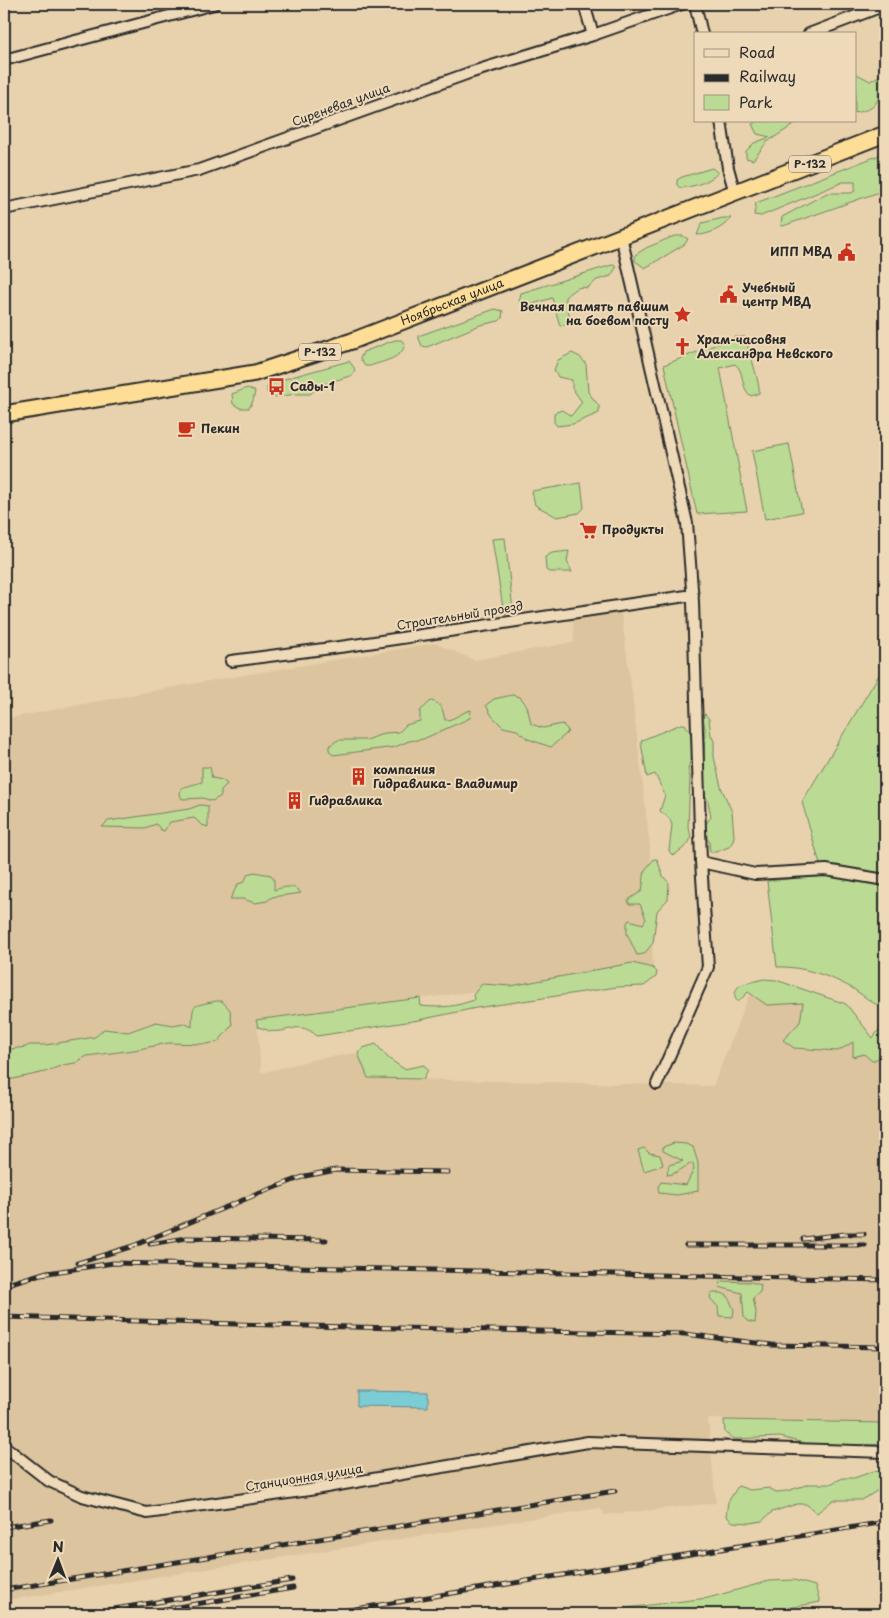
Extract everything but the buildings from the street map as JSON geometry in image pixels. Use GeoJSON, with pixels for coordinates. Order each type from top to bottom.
{"type":"FeatureCollection","features":[{"type":"Feature","properties":{"kind":"highway","name":"Ноябрьская улица"},"geometry":{"type":"LineString","coordinates":[[4,414],[255,373],[352,341],[621,236],[735,194],[885,134]]}},
{"type":"Feature","properties":{"kind":"street"},"geometry":{"type":"LineString","coordinates":[[4,60],[214,4]]}},
{"type":"Feature","properties":{"kind":"street"},"geometry":{"type":"LineString","coordinates":[[584,4],[593,35]]}},
{"type":"Feature","properties":{"kind":"street","name":"Сиреневая улица"},"geometry":{"type":"LineString","coordinates":[[4,209],[198,170],[469,73],[593,35],[682,4]]}},
{"type":"Feature","properties":{"kind":"street"},"geometry":{"type":"LineString","coordinates":[[695,4],[702,32]]}},
{"type":"Feature","properties":{"kind":"street"},"geometry":{"type":"LineString","coordinates":[[814,32],[885,5]]}},
{"type":"Feature","properties":{"kind":"street"},"geometry":{"type":"LineString","coordinates":[[721,122],[728,168],[735,194]]}},
{"type":"Feature","properties":{"kind":"street"},"geometry":{"type":"LineString","coordinates":[[621,236],[687,523],[693,594],[701,862],[708,967],[657,1084]]}},
{"type":"Feature","properties":{"kind":"street","name":"Строительный проезд"},"geometry":{"type":"LineString","coordinates":[[231,661],[347,646],[693,594]]}},
{"type":"Feature","properties":{"kind":"street"},"geometry":{"type":"LineString","coordinates":[[701,862],[755,874],[826,870],[885,880]]}},
{"type":"Feature","properties":{"kind":"street","name":"Станционная улица"},"geometry":{"type":"LineString","coordinates":[[4,1446],[58,1485],[82,1496],[148,1513],[309,1490],[588,1442],[885,1452]]}},
{"type":"Feature","properties":{"kind":"shaded area"},"geometry":{"type":"Polygon","coordinates":[[[621,612],[650,847],[653,968],[257,1020],[261,1073],[315,1059],[358,1053],[368,1078],[713,1086],[748,997],[776,980],[846,1004],[885,1054],[885,1423],[708,1419],[716,1503],[605,1515],[600,1508],[15,1599],[4,1599],[4,719],[179,686],[435,643],[474,660],[574,642],[573,617],[621,612]]]}},
{"type":"Feature","properties":{"kind":"green space"},"geometry":{"type":"Polygon","coordinates":[[[885,65],[885,93],[880,94],[874,106],[856,113],[856,74],[870,81],[879,76],[885,65]]]}},
{"type":"Feature","properties":{"kind":"green space"},"geometry":{"type":"Polygon","coordinates":[[[757,122],[798,122],[767,142],[753,160],[746,158],[746,151],[754,143],[770,137],[757,134],[752,124],[757,122]]]}},
{"type":"Feature","properties":{"kind":"green space"},"geometry":{"type":"Polygon","coordinates":[[[885,153],[885,190],[783,226],[781,225],[782,217],[827,193],[851,193],[855,191],[855,182],[843,182],[761,216],[754,215],[756,203],[885,153]]]}},
{"type":"Feature","properties":{"kind":"green space"},"geometry":{"type":"Polygon","coordinates":[[[712,168],[718,173],[705,181],[680,188],[677,185],[677,180],[682,177],[712,168]]]}},
{"type":"Feature","properties":{"kind":"green space"},"geometry":{"type":"Polygon","coordinates":[[[731,218],[716,230],[697,235],[702,223],[731,218]]]}},
{"type":"Feature","properties":{"kind":"green space"},"geometry":{"type":"Polygon","coordinates":[[[674,236],[683,236],[688,239],[685,244],[645,268],[635,261],[635,255],[674,236]]]}},
{"type":"Feature","properties":{"kind":"green space"},"geometry":{"type":"Polygon","coordinates":[[[612,265],[617,266],[611,276],[597,280],[587,288],[575,289],[565,297],[570,322],[565,325],[560,326],[552,298],[524,307],[519,302],[521,293],[612,265]]]}},
{"type":"Feature","properties":{"kind":"green space"},"geometry":{"type":"Polygon","coordinates":[[[495,309],[503,311],[502,318],[499,321],[480,325],[427,347],[422,346],[418,336],[495,309]]]}},
{"type":"Feature","properties":{"kind":"green space"},"geometry":{"type":"Polygon","coordinates":[[[735,337],[745,337],[759,389],[759,393],[751,396],[748,393],[740,371],[735,364],[720,368],[747,511],[697,514],[664,365],[735,337]]]}},
{"type":"Feature","properties":{"kind":"green space"},"geometry":{"type":"Polygon","coordinates":[[[395,340],[401,340],[405,343],[401,353],[392,359],[365,366],[360,359],[363,352],[395,340]]]}},
{"type":"Feature","properties":{"kind":"green space"},"geometry":{"type":"Polygon","coordinates":[[[572,353],[580,357],[586,364],[588,392],[599,406],[599,413],[573,424],[557,426],[554,422],[554,413],[562,410],[571,416],[582,402],[572,388],[572,380],[558,377],[554,370],[558,360],[572,353]]]}},
{"type":"Feature","properties":{"kind":"green space"},"geometry":{"type":"Polygon","coordinates":[[[349,361],[355,369],[353,375],[321,385],[310,394],[275,397],[267,392],[267,387],[270,383],[349,361]]]}},
{"type":"Feature","properties":{"kind":"green space"},"geometry":{"type":"Polygon","coordinates":[[[247,388],[255,391],[249,408],[240,408],[233,404],[232,394],[247,388]]]}},
{"type":"Feature","properties":{"kind":"green space"},"geometry":{"type":"Polygon","coordinates":[[[789,444],[802,512],[765,519],[752,451],[789,444]]]}},
{"type":"Feature","properties":{"kind":"green space"},"geometry":{"type":"Polygon","coordinates":[[[581,483],[584,508],[579,513],[557,517],[535,505],[532,491],[581,483]]]}},
{"type":"Feature","properties":{"kind":"green space"},"geometry":{"type":"Polygon","coordinates":[[[505,538],[513,611],[504,614],[492,539],[505,538]]]}},
{"type":"Feature","properties":{"kind":"green space"},"geometry":{"type":"Polygon","coordinates":[[[569,551],[567,561],[572,572],[549,572],[546,570],[545,557],[552,553],[569,551]]]}},
{"type":"Feature","properties":{"kind":"green space"},"geometry":{"type":"Polygon","coordinates":[[[885,665],[885,874],[820,864],[802,802],[885,665]]]}},
{"type":"Feature","properties":{"kind":"green space"},"geometry":{"type":"Polygon","coordinates":[[[512,695],[520,697],[527,706],[531,724],[543,728],[562,724],[568,730],[567,733],[551,747],[528,739],[517,730],[503,727],[492,716],[486,705],[494,699],[512,695]]]}},
{"type":"Feature","properties":{"kind":"green space"},"geometry":{"type":"Polygon","coordinates":[[[431,701],[440,705],[445,720],[471,710],[470,718],[423,739],[409,741],[395,747],[333,755],[329,750],[329,746],[338,740],[367,740],[385,733],[399,732],[406,725],[420,721],[420,711],[431,701]]]}},
{"type":"Feature","properties":{"kind":"green space"},"geometry":{"type":"Polygon","coordinates":[[[705,714],[709,719],[711,735],[714,741],[714,757],[721,787],[732,812],[734,836],[729,847],[716,852],[710,852],[709,841],[704,835],[705,825],[711,817],[708,801],[703,790],[705,729],[703,716],[705,714]]]}},
{"type":"Feature","properties":{"kind":"green space"},"geometry":{"type":"Polygon","coordinates":[[[685,724],[692,736],[694,749],[688,769],[690,777],[688,827],[691,837],[688,844],[673,856],[669,851],[672,825],[670,819],[660,811],[665,795],[655,774],[647,777],[641,743],[642,740],[685,724]]]}},
{"type":"Feature","properties":{"kind":"green space"},"geometry":{"type":"Polygon","coordinates":[[[202,767],[210,767],[212,778],[222,780],[227,784],[221,790],[221,796],[212,801],[203,798],[182,799],[180,794],[181,788],[202,782],[202,767]]]}},
{"type":"Feature","properties":{"kind":"green space"},"geometry":{"type":"Polygon","coordinates":[[[200,805],[208,806],[208,827],[202,825],[194,818],[170,822],[164,831],[156,824],[145,828],[102,827],[108,821],[189,809],[200,805]]]}},
{"type":"Feature","properties":{"kind":"green space"},"geometry":{"type":"Polygon","coordinates":[[[654,859],[657,859],[663,876],[669,883],[668,899],[657,911],[653,943],[644,954],[637,955],[627,934],[627,923],[629,920],[643,924],[646,919],[640,904],[629,904],[628,900],[642,891],[645,870],[654,859]]]}},
{"type":"Feature","properties":{"kind":"green space"},"geometry":{"type":"Polygon","coordinates":[[[254,872],[271,875],[274,879],[274,890],[292,887],[301,893],[272,897],[267,901],[255,903],[243,899],[230,899],[238,884],[244,882],[248,874],[254,872]]]}},
{"type":"Feature","properties":{"kind":"green space"},"geometry":{"type":"Polygon","coordinates":[[[831,875],[885,883],[885,1008],[872,1002],[852,988],[825,976],[796,968],[777,967],[767,881],[831,875]]]}},
{"type":"Feature","properties":{"kind":"green space"},"geometry":{"type":"Polygon","coordinates":[[[632,963],[653,968],[657,972],[656,977],[644,986],[617,987],[476,1008],[419,1020],[317,1036],[304,1028],[270,1031],[258,1027],[256,1020],[420,998],[421,1006],[454,1006],[474,1000],[473,995],[482,984],[511,986],[632,963]]]}},
{"type":"Feature","properties":{"kind":"green space"},"geometry":{"type":"Polygon","coordinates":[[[764,979],[776,980],[846,1004],[873,1038],[885,1026],[885,1055],[872,1061],[864,1054],[853,1057],[853,1042],[838,1051],[794,1048],[783,1040],[800,1022],[803,1003],[767,1005],[748,992],[738,1002],[735,998],[736,991],[740,985],[764,979]]]}},
{"type":"Feature","properties":{"kind":"green space"},"geometry":{"type":"Polygon","coordinates":[[[222,1001],[230,1010],[232,1025],[218,1042],[206,1044],[168,1043],[134,1050],[87,1056],[75,1063],[4,1081],[4,1050],[95,1037],[104,1029],[128,1032],[156,1022],[173,1025],[184,1023],[192,1027],[193,1009],[198,1005],[222,1001]]]}},
{"type":"Feature","properties":{"kind":"green space"},"geometry":{"type":"Polygon","coordinates":[[[376,1044],[388,1058],[404,1069],[424,1065],[428,1070],[424,1079],[368,1078],[358,1053],[363,1048],[376,1044]]]}},
{"type":"Feature","properties":{"kind":"green space"},"geometry":{"type":"Polygon","coordinates":[[[674,1143],[693,1147],[698,1163],[698,1191],[677,1195],[659,1193],[658,1187],[661,1182],[686,1185],[694,1169],[693,1163],[667,1175],[669,1165],[683,1161],[663,1151],[663,1147],[674,1143]]]}},
{"type":"Feature","properties":{"kind":"green space"},"geometry":{"type":"Polygon","coordinates":[[[644,1148],[649,1153],[660,1155],[663,1165],[644,1171],[638,1150],[644,1148]]]}},
{"type":"Feature","properties":{"kind":"green space"},"geometry":{"type":"Polygon","coordinates":[[[721,1281],[751,1282],[761,1285],[760,1292],[753,1298],[756,1312],[755,1323],[747,1321],[744,1317],[742,1293],[719,1287],[721,1281]]]}},
{"type":"Feature","properties":{"kind":"green space"},"geometry":{"type":"Polygon","coordinates":[[[711,1293],[722,1293],[728,1296],[734,1310],[733,1317],[719,1316],[718,1307],[710,1298],[711,1293]]]}},
{"type":"Feature","properties":{"kind":"green space"},"geometry":{"type":"Polygon","coordinates":[[[724,1420],[885,1423],[885,1445],[808,1444],[780,1437],[735,1439],[725,1433],[724,1420]]]}},
{"type":"Feature","properties":{"kind":"green space"},"geometry":{"type":"Polygon","coordinates":[[[874,1471],[885,1473],[885,1486],[862,1500],[833,1500],[817,1513],[806,1504],[797,1504],[772,1512],[762,1521],[750,1523],[733,1522],[726,1516],[728,1502],[738,1486],[750,1490],[769,1488],[776,1492],[787,1491],[809,1484],[830,1484],[843,1478],[854,1478],[874,1471]]]}},
{"type":"Feature","properties":{"kind":"green space"},"geometry":{"type":"Polygon","coordinates":[[[794,1580],[815,1586],[820,1602],[755,1614],[577,1614],[708,1598],[769,1581],[794,1580]]]}},
{"type":"Feature","properties":{"kind":"water"},"geometry":{"type":"Polygon","coordinates":[[[357,1391],[428,1392],[428,1407],[357,1406],[357,1391]]]}},
{"type":"Feature","properties":{"kind":"railway"},"geometry":{"type":"LineString","coordinates":[[78,1263],[133,1246],[305,1176],[336,1170],[448,1172]]}},
{"type":"Feature","properties":{"kind":"railway"},"geometry":{"type":"LineString","coordinates":[[803,1239],[845,1234],[864,1234]]}},
{"type":"Feature","properties":{"kind":"railway"},"geometry":{"type":"LineString","coordinates":[[150,1244],[186,1238],[326,1240]]}},
{"type":"Feature","properties":{"kind":"railway"},"geometry":{"type":"LineString","coordinates":[[686,1245],[865,1245]]}},
{"type":"Feature","properties":{"kind":"railway"},"geometry":{"type":"LineString","coordinates":[[41,1274],[113,1263],[885,1280]]}},
{"type":"Feature","properties":{"kind":"railway"},"geometry":{"type":"LineString","coordinates":[[4,1285],[47,1272]]}},
{"type":"Feature","properties":{"kind":"railway"},"geometry":{"type":"LineString","coordinates":[[4,1317],[685,1334],[772,1345],[885,1347]]}},
{"type":"Feature","properties":{"kind":"railway"},"geometry":{"type":"LineString","coordinates":[[4,1590],[615,1491]]}},
{"type":"Feature","properties":{"kind":"railway"},"geometry":{"type":"LineString","coordinates":[[4,1527],[51,1520]]}},
{"type":"Feature","properties":{"kind":"railway"},"geometry":{"type":"LineString","coordinates":[[325,1614],[885,1522]]}},
{"type":"Feature","properties":{"kind":"railway"},"geometry":{"type":"LineString","coordinates":[[84,1614],[292,1580]]}},
{"type":"Feature","properties":{"kind":"railway"},"geometry":{"type":"LineString","coordinates":[[135,1614],[293,1588]]}},
{"type":"Feature","properties":{"kind":"place","name":"ИПП МВД"},"geometry":{"type":"Point","coordinates":[846,252]}},
{"type":"Feature","properties":{"kind":"place","name":"Учебный центр МВД"},"geometry":{"type":"Point","coordinates":[728,295]}},
{"type":"Feature","properties":{"kind":"place","name":"Вечная память павшим на боевом посту"},"geometry":{"type":"Point","coordinates":[683,314]}},
{"type":"Feature","properties":{"kind":"place","name":"Храм-часовня Александра Невского"},"geometry":{"type":"Point","coordinates":[683,347]}},
{"type":"Feature","properties":{"kind":"place","name":"Сады-1"},"geometry":{"type":"Point","coordinates":[276,387]}},
{"type":"Feature","properties":{"kind":"place","name":"Пекин"},"geometry":{"type":"Point","coordinates":[187,429]}},
{"type":"Feature","properties":{"kind":"place","name":"Продукты"},"geometry":{"type":"Point","coordinates":[588,530]}},
{"type":"Feature","properties":{"kind":"place","name":"компания Гидравлика- Владимир"},"geometry":{"type":"Point","coordinates":[359,777]}},
{"type":"Feature","properties":{"kind":"place","name":"Гидравлика"},"geometry":{"type":"Point","coordinates":[295,801]}}]}
